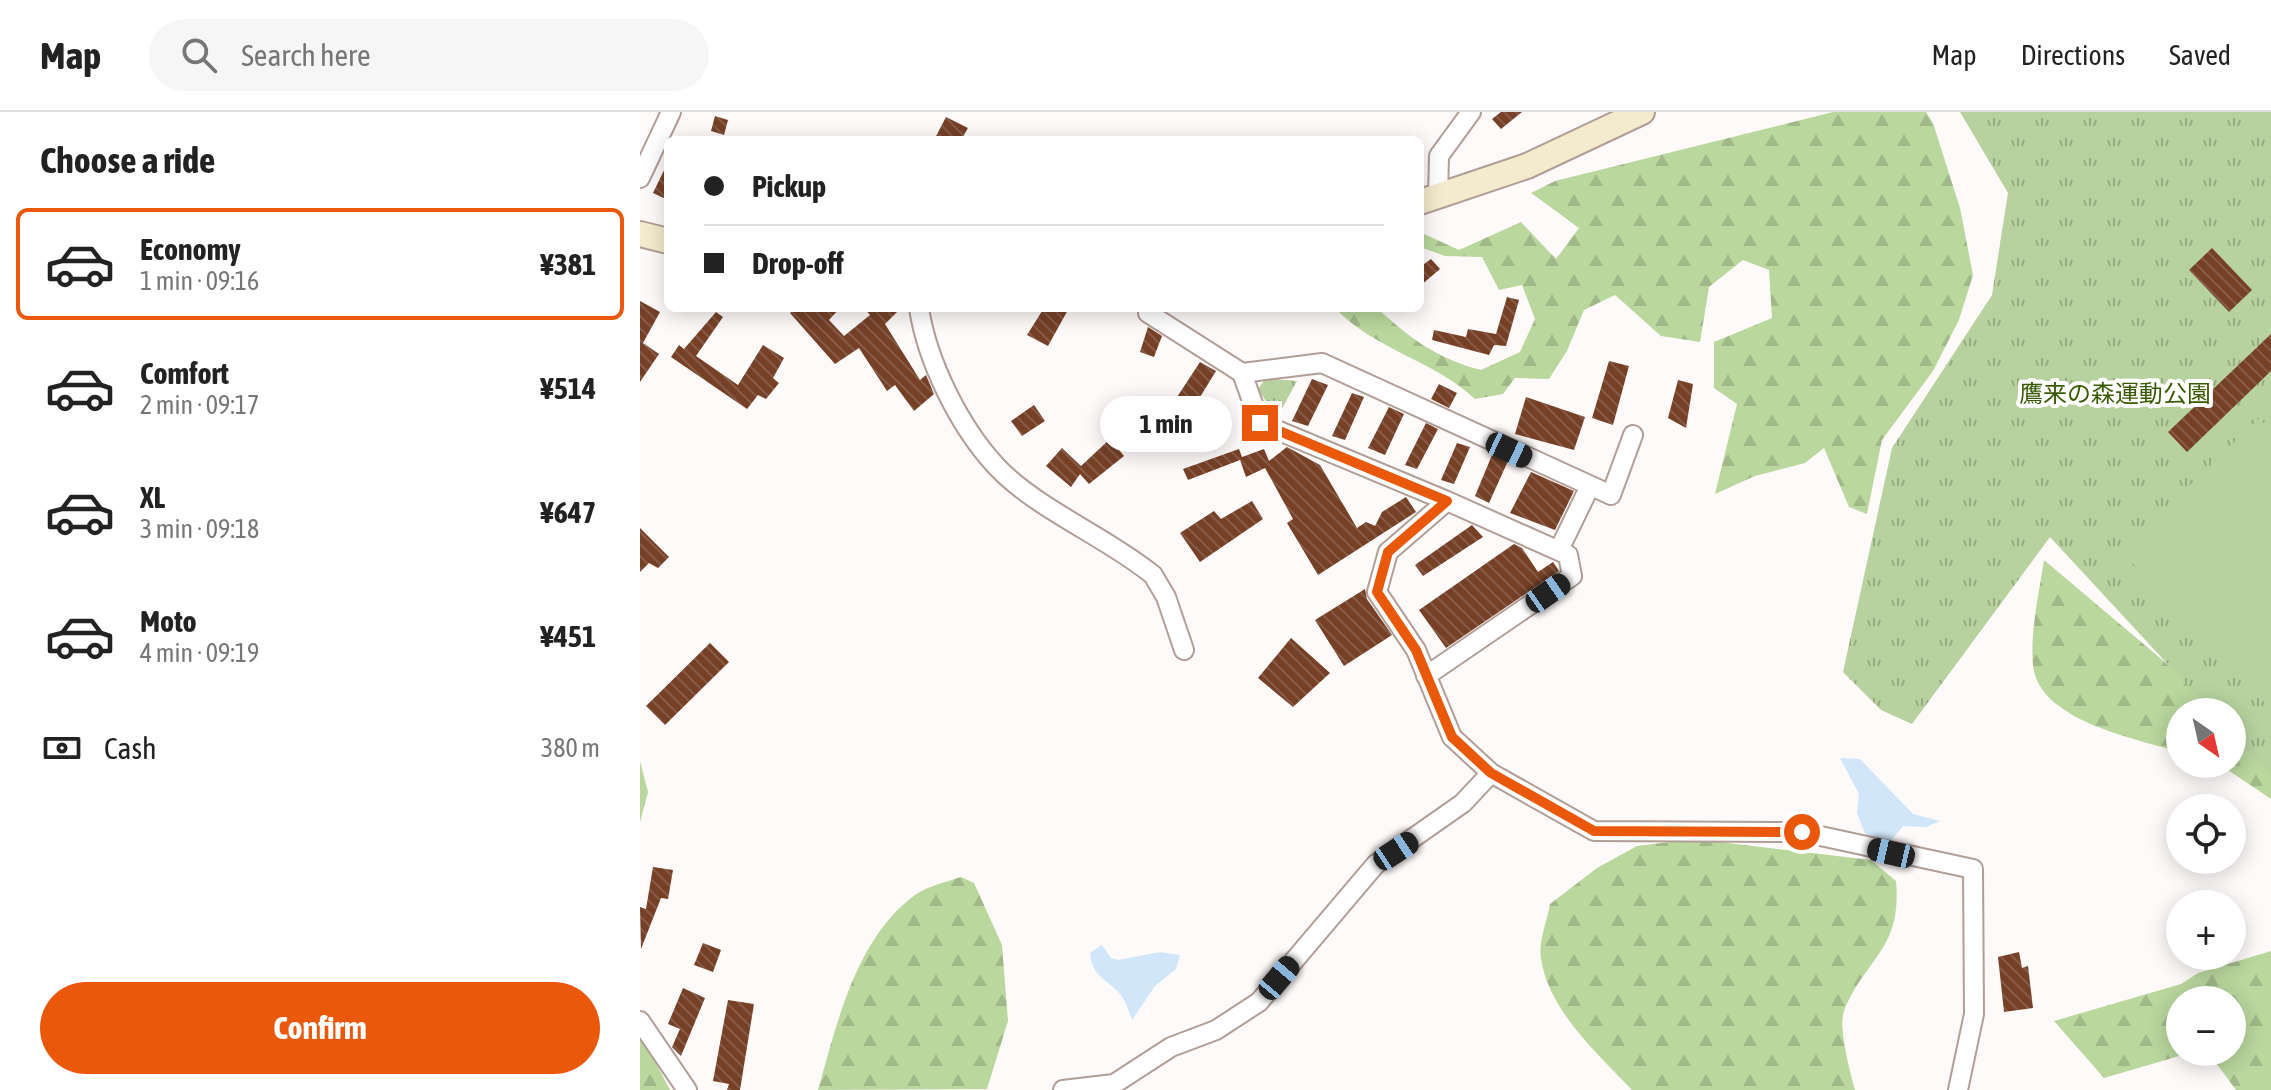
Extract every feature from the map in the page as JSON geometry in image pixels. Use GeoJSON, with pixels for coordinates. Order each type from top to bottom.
{"type":"FeatureCollection","features":[{"type":"Feature","properties":{"kind":"main road"},"geometry":{"type":"LineString","coordinates":[[1429,199],[1527,166],[1642,112]]}},
{"type":"Feature","properties":{"kind":"main road"},"geometry":{"type":"LineString","coordinates":[[640,234],[664,240]]}},
{"type":"Feature","properties":{"kind":"street"},"geometry":{"type":"LineString","coordinates":[[640,178],[671,112]]}},
{"type":"Feature","properties":{"kind":"street"},"geometry":{"type":"LineString","coordinates":[[1429,199],[1439,156],[1471,112]]}},
{"type":"Feature","properties":{"kind":"street"},"geometry":{"type":"LineString","coordinates":[[920,312],[924,341],[954,405],[997,466],[1153,575],[1166,597],[1184,650]]}},
{"type":"Feature","properties":{"kind":"street"},"geometry":{"type":"LineString","coordinates":[[1148,312],[1242,373],[1260,423],[1568,555],[1572,576],[1426,676]]}},
{"type":"Feature","properties":{"kind":"street"},"geometry":{"type":"LineString","coordinates":[[1242,373],[1322,363],[1589,488],[1611,495],[1633,435]]}},
{"type":"Feature","properties":{"kind":"street"},"geometry":{"type":"LineString","coordinates":[[1559,550],[1589,488]]}},
{"type":"Feature","properties":{"kind":"street"},"geometry":{"type":"LineString","coordinates":[[1447,501],[1388,552],[1377,592],[1416,650],[1452,737],[1491,773],[1594,831],[1802,832],[1973,869],[1974,1014],[1958,1090]]}},
{"type":"Feature","properties":{"kind":"street"},"geometry":{"type":"LineString","coordinates":[[1063,1090],[1114,1084],[1171,1047],[1216,1030],[1259,1002],[1376,864],[1454,811],[1491,773]]}},
{"type":"Feature","properties":{"kind":"street"},"geometry":{"type":"LineString","coordinates":[[640,1021],[687,1090]]}},
{"type":"Feature","properties":{"kind":"green space"},"geometry":{"type":"Polygon","coordinates":[[[1833,112],[1926,112],[1933,123],[1960,208],[1973,275],[1959,320],[1933,371],[1882,440],[1867,514],[1849,507],[1824,448],[1805,463],[1755,476],[1715,494],[1737,404],[1714,388],[1714,342],[1772,318],[1769,270],[1743,260],[1709,287],[1700,342],[1661,336],[1615,295],[1584,310],[1567,351],[1549,379],[1515,378],[1503,394],[1475,399],[1442,375],[1367,334],[1339,312],[1382,312],[1425,346],[1451,360],[1481,370],[1520,352],[1535,319],[1522,285],[1499,290],[1482,257],[1445,256],[1424,248],[1424,234],[1459,250],[1521,222],[1556,259],[1579,228],[1531,193],[1555,181],[1833,112]]]}},
{"type":"Feature","properties":{"kind":"green space","name":"鷹来の森運動公園"},"geometry":{"type":"Polygon","coordinates":[[[1960,112],[2271,112],[2271,776],[2246,749],[2246,698],[2199,698],[2050,537],[1912,724],[1881,710],[1843,672],[1892,448],[1992,295],[2008,193],[1960,112]]]}},
{"type":"Feature","properties":{"kind":"green space"},"geometry":{"type":"Polygon","coordinates":[[[1266,378],[1297,381],[1277,418],[1258,389],[1266,378]]]}},
{"type":"Feature","properties":{"kind":"green space"},"geometry":{"type":"Polygon","coordinates":[[[2259,418],[2271,431],[2271,709],[2131,562],[2129,544],[2259,418]]]}},
{"type":"Feature","properties":{"kind":"green space"},"geometry":{"type":"Polygon","coordinates":[[[2044,560],[2207,698],[2166,698],[2166,748],[2092,725],[2070,714],[2052,700],[2039,684],[2033,665],[2034,626],[2044,560]]]}},
{"type":"Feature","properties":{"kind":"green space"},"geometry":{"type":"Polygon","coordinates":[[[2246,731],[2271,752],[2271,799],[2240,778],[2246,778],[2246,731]]]}},
{"type":"Feature","properties":{"kind":"green space"},"geometry":{"type":"Polygon","coordinates":[[[640,761],[648,792],[640,822],[640,761]]]}},
{"type":"Feature","properties":{"kind":"green space"},"geometry":{"type":"Polygon","coordinates":[[[1694,839],[1871,860],[1896,881],[1894,923],[1888,938],[1844,1011],[1842,1028],[1845,1050],[1855,1090],[1632,1090],[1564,1014],[1546,978],[1540,953],[1550,904],[1597,868],[1637,846],[1694,839]]]}},
{"type":"Feature","properties":{"kind":"green space"},"geometry":{"type":"Polygon","coordinates":[[[961,877],[974,883],[1002,945],[1008,1021],[987,1089],[818,1090],[841,1010],[863,958],[878,934],[915,895],[961,877]]]}},
{"type":"Feature","properties":{"kind":"green space"},"geometry":{"type":"Polygon","coordinates":[[[2271,951],[2271,1090],[2236,1090],[2218,1066],[2246,1066],[2246,986],[2174,986],[2208,970],[2246,970],[2246,959],[2271,951]]]}},
{"type":"Feature","properties":{"kind":"green space"},"geometry":{"type":"Polygon","coordinates":[[[2166,988],[2166,1060],[2104,1078],[2054,1021],[2166,988]]]}},
{"type":"Feature","properties":{"kind":"green space"},"geometry":{"type":"Polygon","coordinates":[[[640,1032],[670,1090],[640,1090],[640,1032]]]}},
{"type":"Feature","properties":{"kind":"water"},"geometry":{"type":"Polygon","coordinates":[[[1840,758],[1860,759],[1913,814],[1940,821],[1926,827],[1903,826],[1889,843],[1868,841],[1857,813],[1859,794],[1840,758]]]}},
{"type":"Feature","properties":{"kind":"water"},"geometry":{"type":"Polygon","coordinates":[[[1102,945],[1111,958],[1118,960],[1160,952],[1180,955],[1176,969],[1155,986],[1132,1020],[1121,995],[1101,977],[1091,961],[1090,953],[1102,945]]]}},
{"type":"Feature","properties":{"kind":"building"},"geometry":{"type":"Polygon","coordinates":[[[1501,112],[1522,112],[1501,129],[1492,119],[1501,112]]]}},
{"type":"Feature","properties":{"kind":"building"},"geometry":{"type":"Polygon","coordinates":[[[715,116],[728,120],[724,135],[711,131],[715,116]]]}},
{"type":"Feature","properties":{"kind":"building"},"geometry":{"type":"Polygon","coordinates":[[[946,117],[968,128],[963,136],[936,136],[946,117]]]}},
{"type":"Feature","properties":{"kind":"building"},"geometry":{"type":"Polygon","coordinates":[[[664,170],[664,198],[653,193],[664,170]]]}},
{"type":"Feature","properties":{"kind":"building"},"geometry":{"type":"Polygon","coordinates":[[[2212,248],[2252,290],[2229,312],[2189,270],[2212,248]]]}},
{"type":"Feature","properties":{"kind":"building"},"geometry":{"type":"Polygon","coordinates":[[[1431,259],[1440,269],[1424,283],[1424,264],[1431,259]]]}},
{"type":"Feature","properties":{"kind":"building"},"geometry":{"type":"Polygon","coordinates":[[[1507,297],[1519,300],[1506,346],[1494,345],[1489,355],[1432,340],[1434,330],[1466,337],[1468,329],[1496,334],[1507,297]]]}},
{"type":"Feature","properties":{"kind":"building"},"geometry":{"type":"Polygon","coordinates":[[[640,301],[660,312],[643,343],[659,354],[640,382],[640,301]]]}},
{"type":"Feature","properties":{"kind":"building"},"geometry":{"type":"Polygon","coordinates":[[[716,312],[723,317],[696,356],[738,385],[763,345],[784,358],[773,378],[779,383],[766,399],[758,395],[747,409],[671,357],[679,345],[684,349],[716,312]]]}},
{"type":"Feature","properties":{"kind":"building"},"geometry":{"type":"Polygon","coordinates":[[[836,312],[829,320],[844,336],[870,315],[867,312],[897,312],[885,324],[920,380],[926,375],[934,394],[914,411],[895,385],[887,391],[859,348],[835,364],[790,313],[836,312]]]}},
{"type":"Feature","properties":{"kind":"building"},"geometry":{"type":"Polygon","coordinates":[[[1041,312],[1067,312],[1048,346],[1027,335],[1041,312]]]}},
{"type":"Feature","properties":{"kind":"building"},"geometry":{"type":"Polygon","coordinates":[[[1148,327],[1162,336],[1154,357],[1140,352],[1148,327]]]}},
{"type":"Feature","properties":{"kind":"building"},"geometry":{"type":"Polygon","coordinates":[[[2271,334],[2271,371],[2187,452],[2168,432],[2271,334]]]}},
{"type":"Feature","properties":{"kind":"building"},"geometry":{"type":"Polygon","coordinates":[[[1609,361],[1629,366],[1613,425],[1592,418],[1609,361]]]}},
{"type":"Feature","properties":{"kind":"building"},"geometry":{"type":"Polygon","coordinates":[[[1200,362],[1216,371],[1178,433],[1160,423],[1200,362]]]}},
{"type":"Feature","properties":{"kind":"building"},"geometry":{"type":"Polygon","coordinates":[[[1312,379],[1328,385],[1308,426],[1292,421],[1312,379]]]}},
{"type":"Feature","properties":{"kind":"building"},"geometry":{"type":"Polygon","coordinates":[[[1678,380],[1693,384],[1686,428],[1668,418],[1678,380]]]}},
{"type":"Feature","properties":{"kind":"building"},"geometry":{"type":"Polygon","coordinates":[[[2046,383],[2052,392],[2049,403],[2035,406],[2028,398],[2032,385],[2046,383]]]}},
{"type":"Feature","properties":{"kind":"building"},"geometry":{"type":"Polygon","coordinates":[[[1439,384],[1457,393],[1449,408],[1431,399],[1439,384]]]}},
{"type":"Feature","properties":{"kind":"building"},"geometry":{"type":"Polygon","coordinates":[[[1352,393],[1364,397],[1345,440],[1332,436],[1352,393]]]}},
{"type":"Feature","properties":{"kind":"building"},"geometry":{"type":"Polygon","coordinates":[[[1526,397],[1585,417],[1574,450],[1515,434],[1526,397]]]}},
{"type":"Feature","properties":{"kind":"building"},"geometry":{"type":"Polygon","coordinates":[[[1034,405],[1045,421],[1022,436],[1011,421],[1034,405]]]}},
{"type":"Feature","properties":{"kind":"building"},"geometry":{"type":"Polygon","coordinates":[[[1389,407],[1404,414],[1385,455],[1368,448],[1389,407]]]}},
{"type":"Feature","properties":{"kind":"building"},"geometry":{"type":"Polygon","coordinates":[[[1426,423],[1438,429],[1417,469],[1405,465],[1426,423]]]}},
{"type":"Feature","properties":{"kind":"building"},"geometry":{"type":"Polygon","coordinates":[[[1110,439],[1124,456],[1089,484],[1080,474],[1071,487],[1046,466],[1062,448],[1081,466],[1110,439]]]}},
{"type":"Feature","properties":{"kind":"building"},"geometry":{"type":"Polygon","coordinates":[[[1457,443],[1470,447],[1454,484],[1441,480],[1457,443]]]}},
{"type":"Feature","properties":{"kind":"building"},"geometry":{"type":"Polygon","coordinates":[[[1287,447],[1320,465],[1357,528],[1366,522],[1375,526],[1382,512],[1406,497],[1416,512],[1318,575],[1287,523],[1293,519],[1265,468],[1246,477],[1240,460],[1188,480],[1183,469],[1239,449],[1242,457],[1264,449],[1269,461],[1287,447]]]}},
{"type":"Feature","properties":{"kind":"building"},"geometry":{"type":"Polygon","coordinates":[[[1492,455],[1508,461],[1489,503],[1475,496],[1492,455]]]}},
{"type":"Feature","properties":{"kind":"building"},"geometry":{"type":"Polygon","coordinates":[[[1531,472],[1574,491],[1555,530],[1510,513],[1531,472]]]}},
{"type":"Feature","properties":{"kind":"building"},"geometry":{"type":"Polygon","coordinates":[[[1252,501],[1263,519],[1200,562],[1180,533],[1214,511],[1221,519],[1252,501]]]}},
{"type":"Feature","properties":{"kind":"building"},"geometry":{"type":"Polygon","coordinates":[[[1472,525],[1483,537],[1423,576],[1415,565],[1472,525]]]}},
{"type":"Feature","properties":{"kind":"building"},"geometry":{"type":"Polygon","coordinates":[[[640,528],[669,557],[658,568],[649,563],[640,572],[640,528]]]}},
{"type":"Feature","properties":{"kind":"building"},"geometry":{"type":"Polygon","coordinates":[[[1514,544],[1522,548],[1538,572],[1553,562],[1559,571],[1446,648],[1419,610],[1514,544]]]}},
{"type":"Feature","properties":{"kind":"building"},"geometry":{"type":"Polygon","coordinates":[[[1365,589],[1367,599],[1392,635],[1344,666],[1315,620],[1365,589]]]}},
{"type":"Feature","properties":{"kind":"building"},"geometry":{"type":"Polygon","coordinates":[[[1291,638],[1330,673],[1293,707],[1258,678],[1291,638]]]}},
{"type":"Feature","properties":{"kind":"building"},"geometry":{"type":"Polygon","coordinates":[[[710,643],[729,662],[665,725],[646,706],[710,643]]]}},
{"type":"Feature","properties":{"kind":"building"},"geometry":{"type":"Polygon","coordinates":[[[653,867],[673,870],[668,899],[661,898],[641,949],[640,907],[646,909],[653,867]]]}},
{"type":"Feature","properties":{"kind":"building"},"geometry":{"type":"Polygon","coordinates":[[[703,943],[721,950],[713,972],[694,965],[703,943]]]}},
{"type":"Feature","properties":{"kind":"building"},"geometry":{"type":"Polygon","coordinates":[[[2019,952],[2022,968],[2028,966],[2033,1008],[2004,1012],[1998,957],[2019,952]]]}},
{"type":"Feature","properties":{"kind":"building"},"geometry":{"type":"Polygon","coordinates":[[[683,988],[705,998],[681,1056],[672,1047],[680,1029],[668,1024],[683,988]]]}},
{"type":"Feature","properties":{"kind":"building"},"geometry":{"type":"Polygon","coordinates":[[[728,1000],[754,1004],[740,1090],[727,1090],[729,1084],[713,1081],[728,1000]]]}},
{"type":"Feature","properties":{"kind":"route"},"geometry":{"type":"LineString","coordinates":[[1260,423],[1447,501],[1438,512],[1388,552],[1377,592],[1416,650],[1452,737],[1491,773],[1594,831],[1802,832]]}}]}
